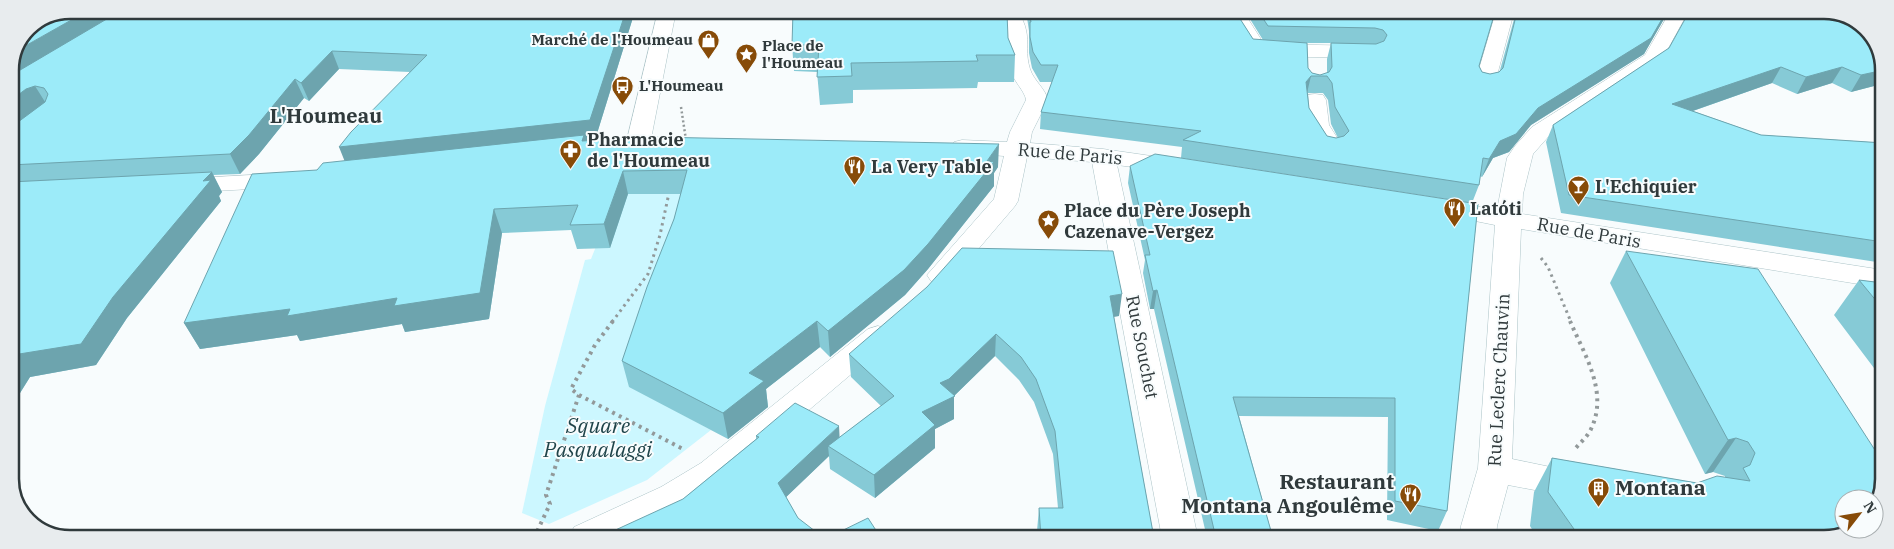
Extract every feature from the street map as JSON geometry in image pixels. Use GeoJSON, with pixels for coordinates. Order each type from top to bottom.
{"type":"FeatureCollection","features":[{"type":"Feature","properties":{"kind":"street"},"geometry":{"type":"LineString","coordinates":[[101,35],[127,19]]}},
{"type":"Feature","properties":{"kind":"street"},"geometry":{"type":"LineString","coordinates":[[665,19],[629,145],[685,143]]}},
{"type":"Feature","properties":{"kind":"street"},"geometry":{"type":"LineString","coordinates":[[922,295],[1006,201],[1021,132],[1037,100],[1036,95],[1024,81],[1020,70],[1016,55],[1017,31],[1013,19]]}},
{"type":"Feature","properties":{"kind":"street"},"geometry":{"type":"LineString","coordinates":[[1239,19],[1258,50],[1316,60],[1371,52]]}},
{"type":"Feature","properties":{"kind":"street"},"geometry":{"type":"LineString","coordinates":[[1485,83],[1503,19]]}},
{"type":"Feature","properties":{"kind":"street","name":"Rue Leclerc Chauvin"},"geometry":{"type":"LineString","coordinates":[[1479,530],[1510,472],[1508,227],[1510,202],[1519,158],[1522,151],[1547,127],[1652,59],[1675,19]]}},
{"type":"Feature","properties":{"kind":"street"},"geometry":{"type":"LineString","coordinates":[[1316,100],[1318,125],[1331,146]]}},
{"type":"Feature","properties":{"kind":"street","name":"Rue de Paris"},"geometry":{"type":"LineString","coordinates":[[936,147],[1103,156],[1204,170]]}},
{"type":"Feature","properties":{"kind":"street","name":"Rue Souchet"},"geometry":{"type":"LineString","coordinates":[[1103,156],[1178,530]]}},
{"type":"Feature","properties":{"kind":"street"},"geometry":{"type":"LineString","coordinates":[[153,187],[308,179]]}},
{"type":"Feature","properties":{"kind":"street","name":"Rue de Paris"},"geometry":{"type":"LineString","coordinates":[[1419,203],[1508,227],[1600,235],[1875,278]]}},
{"type":"Feature","properties":{"kind":"street"},"geometry":{"type":"LineString","coordinates":[[605,530],[673,497],[713,472],[896,320]]}},
{"type":"Feature","properties":{"kind":"street"},"geometry":{"type":"LineString","coordinates":[[1510,472],[1609,490]]}},
{"type":"Feature","properties":{"kind":"path"},"geometry":{"type":"LineString","coordinates":[[669,194],[660,235],[648,274],[595,345],[571,389],[579,395],[687,451],[713,472]]}},
{"type":"Feature","properties":{"kind":"path"},"geometry":{"type":"LineString","coordinates":[[1508,227],[1548,267],[1596,382],[1598,409],[1591,430],[1578,448],[1555,462],[1510,472]]}},
{"type":"Feature","properties":{"kind":"path"},"geometry":{"type":"LineString","coordinates":[[538,530],[550,504],[546,495],[579,395]]}},
{"type":"Feature","properties":{"kind":"green space","name":"Square Pasqualaggi"},"geometry":{"type":"Polygon","coordinates":[[[693,193],[629,386],[711,430],[647,480],[549,524],[522,513],[545,406],[585,260],[591,259],[617,194],[693,193]]]}},
{"type":"Feature","properties":{"kind":"building"},"geometry":{"type":"Polygon","coordinates":[[[73,19],[25,46],[27,41],[41,27],[60,20],[73,19]]]}},
{"type":"Feature","properties":{"kind":"building"},"geometry":{"type":"Polygon","coordinates":[[[107,19],[623,19],[590,120],[339,147],[351,132],[427,55],[332,51],[301,83],[295,79],[249,135],[230,154],[19,165],[19,121],[45,102],[48,94],[44,88],[35,86],[19,94],[19,71],[107,19]]]}},
{"type":"Feature","properties":{"kind":"building"},"geometry":{"type":"Polygon","coordinates":[[[793,19],[1007,19],[1008,38],[1015,55],[976,55],[978,61],[851,63],[852,76],[817,77],[819,45],[792,45],[793,19]]]}},
{"type":"Feature","properties":{"kind":"building"},"geometry":{"type":"Polygon","coordinates":[[[1030,19],[1240,19],[1253,39],[1307,43],[1308,68],[1312,73],[1320,75],[1329,72],[1332,67],[1331,43],[1376,44],[1384,41],[1387,35],[1383,30],[1375,28],[1268,26],[1263,19],[1493,19],[1479,66],[1482,72],[1490,74],[1499,72],[1503,68],[1515,19],[1662,19],[1651,38],[1538,108],[1516,134],[1500,141],[1489,159],[1483,158],[1479,185],[1183,140],[1201,131],[1041,112],[1058,65],[1041,65],[1033,52],[1030,19]],[[1311,76],[1306,82],[1309,108],[1327,136],[1336,138],[1344,136],[1349,131],[1335,107],[1332,83],[1327,76],[1311,76]]]}},
{"type":"Feature","properties":{"kind":"building"},"geometry":{"type":"Polygon","coordinates":[[[1685,19],[1831,19],[1853,27],[1858,31],[1865,39],[1874,57],[1875,72],[1861,75],[1842,67],[1806,77],[1781,67],[1672,104],[1761,135],[1875,142],[1875,241],[1569,195],[1553,125],[1669,48],[1685,19]]]}},
{"type":"Feature","properties":{"kind":"building"},"geometry":{"type":"Polygon","coordinates":[[[584,135],[582,141],[653,137],[999,144],[987,161],[994,162],[928,244],[904,270],[828,331],[817,321],[749,373],[764,381],[723,413],[622,361],[647,287],[674,219],[687,170],[623,171],[604,224],[570,225],[578,205],[494,209],[480,293],[394,306],[397,298],[287,316],[290,309],[184,323],[252,174],[317,170],[323,163],[584,135]]]}},
{"type":"Feature","properties":{"kind":"building"},"geometry":{"type":"Polygon","coordinates":[[[1155,154],[1478,204],[1447,511],[1395,501],[1395,398],[1233,397],[1271,530],[1214,530],[1157,290],[1153,291],[1145,255],[1150,255],[1130,166],[1155,154]]]}},
{"type":"Feature","properties":{"kind":"building"},"geometry":{"type":"Polygon","coordinates":[[[212,172],[203,181],[211,180],[113,297],[81,344],[19,354],[19,182],[212,172]]]}},
{"type":"Feature","properties":{"kind":"building"},"geometry":{"type":"Polygon","coordinates":[[[962,248],[1113,251],[1122,294],[1110,296],[1153,530],[1040,530],[1039,508],[1063,508],[1055,431],[1036,379],[1021,357],[996,334],[949,379],[940,383],[955,396],[922,412],[935,425],[874,475],[828,446],[894,396],[849,354],[927,287],[962,248]]]}},
{"type":"Feature","properties":{"kind":"building"},"geometry":{"type":"Polygon","coordinates":[[[1626,251],[1758,269],[1875,450],[1874,489],[1834,489],[1834,529],[1831,530],[1575,530],[1548,492],[1552,458],[1697,483],[1717,476],[1750,481],[1743,468],[1750,465],[1755,453],[1748,442],[1736,438],[1728,440],[1626,251]]]}},
{"type":"Feature","properties":{"kind":"building"},"geometry":{"type":"Polygon","coordinates":[[[1859,280],[1875,282],[1875,299],[1859,280]]]}},
{"type":"Feature","properties":{"kind":"building"},"geometry":{"type":"Polygon","coordinates":[[[795,403],[839,426],[778,483],[798,518],[814,530],[615,530],[683,499],[759,437],[756,436],[795,403]]]}},
{"type":"Feature","properties":{"kind":"building"},"geometry":{"type":"Polygon","coordinates":[[[868,518],[876,530],[843,530],[868,518]]]}},
{"type":"Feature","properties":{"kind":"place","name":"Marché de l'Houmeau"},"geometry":{"type":"Point","coordinates":[709,59]}},
{"type":"Feature","properties":{"kind":"place","name":"Place de l'Houmeau"},"geometry":{"type":"Point","coordinates":[746,74]}},
{"type":"Feature","properties":{"kind":"place","name":"L'Houmeau"},"geometry":{"type":"Point","coordinates":[623,105]}},
{"type":"Feature","properties":{"kind":"place","name":"Pharmacie de l'Houmeau"},"geometry":{"type":"Point","coordinates":[571,169]}},
{"type":"Feature","properties":{"kind":"place","name":"La Very Table"},"geometry":{"type":"Point","coordinates":[855,186]}},
{"type":"Feature","properties":{"kind":"place","name":"L'Echiquier"},"geometry":{"type":"Point","coordinates":[1579,206]}},
{"type":"Feature","properties":{"kind":"place","name":"Latóti"},"geometry":{"type":"Point","coordinates":[1454,228]}},
{"type":"Feature","properties":{"kind":"place","name":"Place du Père Joseph Cazenave-Vergez"},"geometry":{"type":"Point","coordinates":[1048,240]}},
{"type":"Feature","properties":{"kind":"place","name":"Montana"},"geometry":{"type":"Point","coordinates":[1599,507]}},
{"type":"Feature","properties":{"kind":"place","name":"Restaurant Montana Angoulême"},"geometry":{"type":"Point","coordinates":[1410,513]}},
{"type":"Feature","properties":{"kind":"district","name":"L'Houmeau"},"geometry":{"type":"Point","coordinates":[326,116]}}]}
